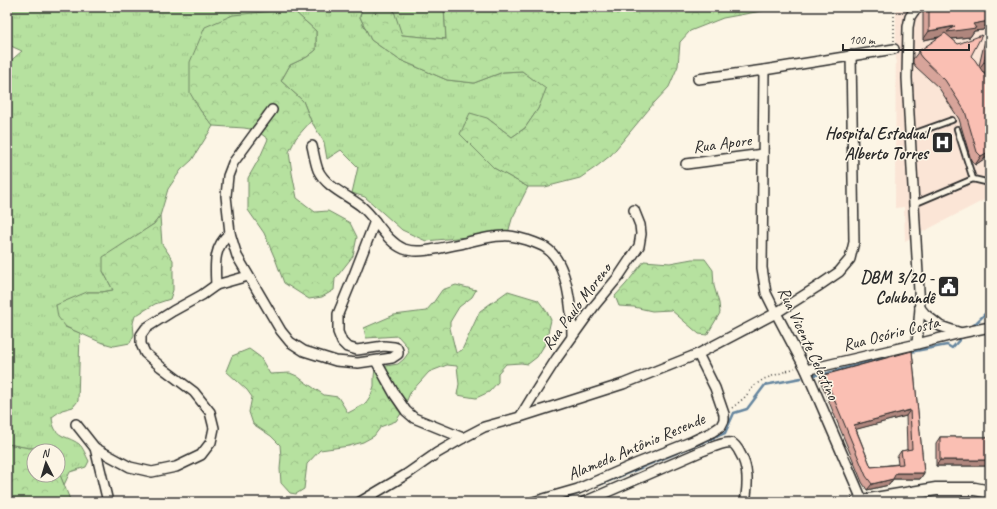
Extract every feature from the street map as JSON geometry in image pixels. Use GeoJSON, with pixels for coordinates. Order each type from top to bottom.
{"type":"FeatureCollection","features":[{"type":"Feature","properties":{"kind":"street"},"geometry":{"type":"LineString","coordinates":[[918,344],[920,308],[907,78],[908,27],[910,17],[914,11],[920,7]]}},
{"type":"Feature","properties":{"kind":"street"},"geometry":{"type":"LineString","coordinates":[[698,79],[894,49]]}},
{"type":"Feature","properties":{"kind":"street"},"geometry":{"type":"LineString","coordinates":[[360,502],[407,474],[437,453],[484,427],[623,384],[698,354],[776,313],[839,272],[850,259],[854,242],[851,56]]}},
{"type":"Feature","properties":{"kind":"street","name":"Rua Vicente Celestino"},"geometry":{"type":"LineString","coordinates":[[764,70],[762,268],[766,293],[804,368],[861,502]]}},
{"type":"Feature","properties":{"kind":"street"},"geometry":{"type":"LineString","coordinates":[[272,110],[233,162],[228,176],[226,196],[230,233],[237,256],[280,331],[290,342],[304,351],[336,361],[358,363],[392,358],[398,354],[397,348],[394,346],[357,350],[346,347],[338,332],[338,314],[354,276],[374,221]]}},
{"type":"Feature","properties":{"kind":"street"},"geometry":{"type":"LineString","coordinates":[[312,146],[318,170],[324,179],[334,188],[366,210],[390,240],[404,249],[418,251],[438,249],[481,239],[503,236],[534,242],[547,249],[556,258],[563,273],[572,316],[572,336]]}},
{"type":"Feature","properties":{"kind":"street","name":"Rua Apore"},"geometry":{"type":"LineString","coordinates":[[686,164],[763,154]]}},
{"type":"Feature","properties":{"kind":"street","name":"Rua Paulo Moreno"},"geometry":{"type":"LineString","coordinates":[[520,417],[572,336],[619,276],[638,246],[641,234],[640,225],[634,210]]}},
{"type":"Feature","properties":{"kind":"street"},"geometry":{"type":"LineString","coordinates":[[216,285],[216,257],[219,245],[230,233]]}},
{"type":"Feature","properties":{"kind":"street"},"geometry":{"type":"LineString","coordinates":[[76,424],[95,448],[130,467],[152,472],[176,467],[201,455],[211,442],[214,428],[210,412],[194,392],[145,353],[141,344],[142,335],[146,328],[216,285],[248,276]]}},
{"type":"Feature","properties":{"kind":"street","name":"Rua Osório Costa"},"geometry":{"type":"LineString","coordinates":[[920,308],[940,326],[961,333]]}},
{"type":"Feature","properties":{"kind":"street","name":"Rua Osório Costa"},"geometry":{"type":"LineString","coordinates":[[804,368],[918,344],[961,333],[990,328]]}},
{"type":"Feature","properties":{"kind":"street","name":"Alameda Antônio Resende"},"geometry":{"type":"LineString","coordinates":[[533,502],[578,489],[700,438],[721,426],[724,420],[724,414],[715,388],[698,354]]}},
{"type":"Feature","properties":{"kind":"street"},"geometry":{"type":"LineString","coordinates":[[376,361],[395,396],[406,411],[414,418],[463,438]]}},
{"type":"Feature","properties":{"kind":"street","name":"Alameda Antônio Resende"},"geometry":{"type":"LineString","coordinates":[[584,502],[717,445],[727,443],[736,446],[746,469],[748,485],[745,502]]}},
{"type":"Feature","properties":{"kind":"street"},"geometry":{"type":"LineString","coordinates":[[95,448],[108,502]]}},
{"type":"Feature","properties":{"kind":"street"},"geometry":{"type":"LineString","coordinates":[[861,502],[936,489],[975,489],[990,492]]}},
{"type":"Feature","properties":{"kind":"lane"},"geometry":{"type":"LineString","coordinates":[[910,135],[952,120]]}},
{"type":"Feature","properties":{"kind":"lane"},"geometry":{"type":"LineString","coordinates":[[957,128],[973,179]]}},
{"type":"Feature","properties":{"kind":"lane"},"geometry":{"type":"LineString","coordinates":[[914,204],[973,179],[990,183]]}},
{"type":"Feature","properties":{"kind":"path"},"geometry":{"type":"LineString","coordinates":[[894,7],[894,49]]}},
{"type":"Feature","properties":{"kind":"path"},"geometry":{"type":"LineString","coordinates":[[724,414],[744,398],[755,385],[764,379],[804,368]]}},
{"type":"Feature","properties":{"kind":"shaded area","name":"Hospital Estadual Alberto Torres"},"geometry":{"type":"Polygon","coordinates":[[[896,7],[990,7],[990,197],[905,241],[904,207],[895,208],[896,7]]]}},
{"type":"Feature","properties":{"kind":"green space"},"geometry":{"type":"Polygon","coordinates":[[[7,7],[284,7],[274,11],[200,110],[213,126],[192,160],[181,170],[168,189],[160,216],[154,224],[124,244],[103,271],[113,290],[87,292],[65,327],[80,333],[78,401],[73,407],[62,410],[52,417],[53,424],[58,433],[80,445],[89,461],[86,467],[70,472],[66,481],[66,443],[26,443],[26,447],[7,444],[7,64],[22,51],[7,43],[7,7]]]}},
{"type":"Feature","properties":{"kind":"green space"},"geometry":{"type":"Polygon","coordinates":[[[284,7],[362,7],[360,17],[371,40],[398,59],[447,80],[474,83],[503,72],[522,71],[547,89],[538,109],[525,128],[512,137],[487,118],[494,168],[528,187],[512,219],[508,233],[426,241],[402,230],[365,197],[352,193],[358,167],[341,150],[327,159],[324,142],[311,121],[303,101],[281,81],[290,65],[307,57],[316,50],[316,31],[295,12],[284,7]]]}},
{"type":"Feature","properties":{"kind":"green space"},"geometry":{"type":"Polygon","coordinates":[[[284,7],[295,12],[316,31],[316,50],[307,57],[290,65],[281,81],[303,101],[311,121],[296,138],[289,152],[297,198],[315,212],[328,211],[350,223],[357,237],[353,256],[335,279],[334,290],[322,297],[309,299],[284,283],[264,233],[248,210],[248,178],[268,139],[256,130],[213,126],[200,110],[190,93],[190,62],[205,27],[233,15],[274,11],[284,7]]]}},
{"type":"Feature","properties":{"kind":"green space"},"geometry":{"type":"Polygon","coordinates":[[[362,7],[392,7],[402,35],[446,39],[444,7],[778,8],[723,18],[690,31],[680,42],[678,66],[669,87],[611,155],[580,178],[545,187],[528,187],[494,168],[460,134],[470,113],[487,118],[512,137],[525,128],[538,109],[546,89],[522,71],[503,72],[474,83],[447,80],[398,59],[371,40],[360,17],[362,7]]]}},
{"type":"Feature","properties":{"kind":"green space"},"geometry":{"type":"Polygon","coordinates":[[[392,7],[444,7],[446,39],[401,35],[392,7]]]}},
{"type":"Feature","properties":{"kind":"green space"},"geometry":{"type":"Polygon","coordinates":[[[160,216],[162,244],[173,260],[173,290],[170,299],[155,304],[135,316],[133,323],[134,335],[130,343],[114,346],[100,342],[66,327],[58,317],[56,305],[87,292],[113,290],[103,271],[103,257],[154,224],[160,216]]]}},
{"type":"Feature","properties":{"kind":"green space"},"geometry":{"type":"Polygon","coordinates":[[[692,259],[705,259],[713,270],[714,286],[720,313],[707,335],[699,334],[671,310],[652,311],[634,307],[619,306],[615,296],[644,261],[670,263],[692,259]]]}},
{"type":"Feature","properties":{"kind":"green space"},"geometry":{"type":"Polygon","coordinates":[[[456,285],[476,290],[472,297],[459,307],[450,322],[456,353],[462,350],[480,311],[508,291],[538,300],[551,320],[547,341],[537,357],[528,364],[506,364],[498,373],[498,382],[489,392],[476,398],[457,395],[459,384],[457,366],[447,365],[429,372],[410,393],[402,412],[396,421],[380,427],[374,436],[363,442],[349,446],[320,450],[307,464],[304,489],[296,494],[290,493],[281,483],[280,445],[271,436],[253,424],[249,412],[252,397],[247,390],[226,371],[232,356],[249,349],[260,357],[270,374],[290,373],[297,376],[324,395],[338,397],[348,413],[365,404],[371,395],[374,386],[375,368],[398,364],[409,352],[406,345],[398,336],[366,338],[364,328],[394,315],[426,311],[442,290],[456,285]]]}},
{"type":"Feature","properties":{"kind":"green space"},"geometry":{"type":"Polygon","coordinates":[[[7,444],[26,447],[26,483],[63,483],[71,502],[7,502],[7,444]]]}},
{"type":"Feature","properties":{"kind":"building"},"geometry":{"type":"Polygon","coordinates":[[[929,7],[990,7],[990,20],[973,24],[976,28],[947,32],[955,26],[929,31],[929,7]]]}},
{"type":"Feature","properties":{"kind":"building"},"geometry":{"type":"Polygon","coordinates":[[[945,33],[958,44],[982,35],[971,56],[990,83],[990,151],[981,156],[977,152],[965,111],[945,80],[919,54],[919,51],[945,33]]]}},
{"type":"Feature","properties":{"kind":"building"},"geometry":{"type":"Polygon","coordinates":[[[990,34],[990,64],[984,62],[990,34]]]}},
{"type":"Feature","properties":{"kind":"building"},"geometry":{"type":"Polygon","coordinates":[[[912,351],[924,473],[896,473],[893,479],[872,484],[866,476],[824,375],[912,351]],[[910,410],[854,425],[871,467],[903,464],[901,451],[912,449],[910,410]]]}},
{"type":"Feature","properties":{"kind":"building"},"geometry":{"type":"Polygon","coordinates":[[[940,437],[990,437],[990,460],[940,460],[940,437]]]}},
{"type":"Feature","properties":{"kind":"waterway"},"geometry":{"type":"LineString","coordinates":[[972,327],[990,309]]}},
{"type":"Feature","properties":{"kind":"waterway"},"geometry":{"type":"LineString","coordinates":[[815,375],[828,373],[894,355],[947,345],[952,348],[963,336]]}},
{"type":"Feature","properties":{"kind":"waterway"},"geometry":{"type":"LineString","coordinates":[[599,485],[725,433],[734,413],[747,409],[765,385],[801,378]]}},
{"type":"Feature","properties":{"kind":"waterway"},"geometry":{"type":"LineString","coordinates":[[555,502],[577,494]]}},
{"type":"Feature","properties":{"kind":"place","name":"Hospital Estadual Alberto Torres"},"geometry":{"type":"Point","coordinates":[943,143]}},
{"type":"Feature","properties":{"kind":"place","name":"DBM 3/20 - Colubandê"},"geometry":{"type":"Point","coordinates":[949,287]}}]}
